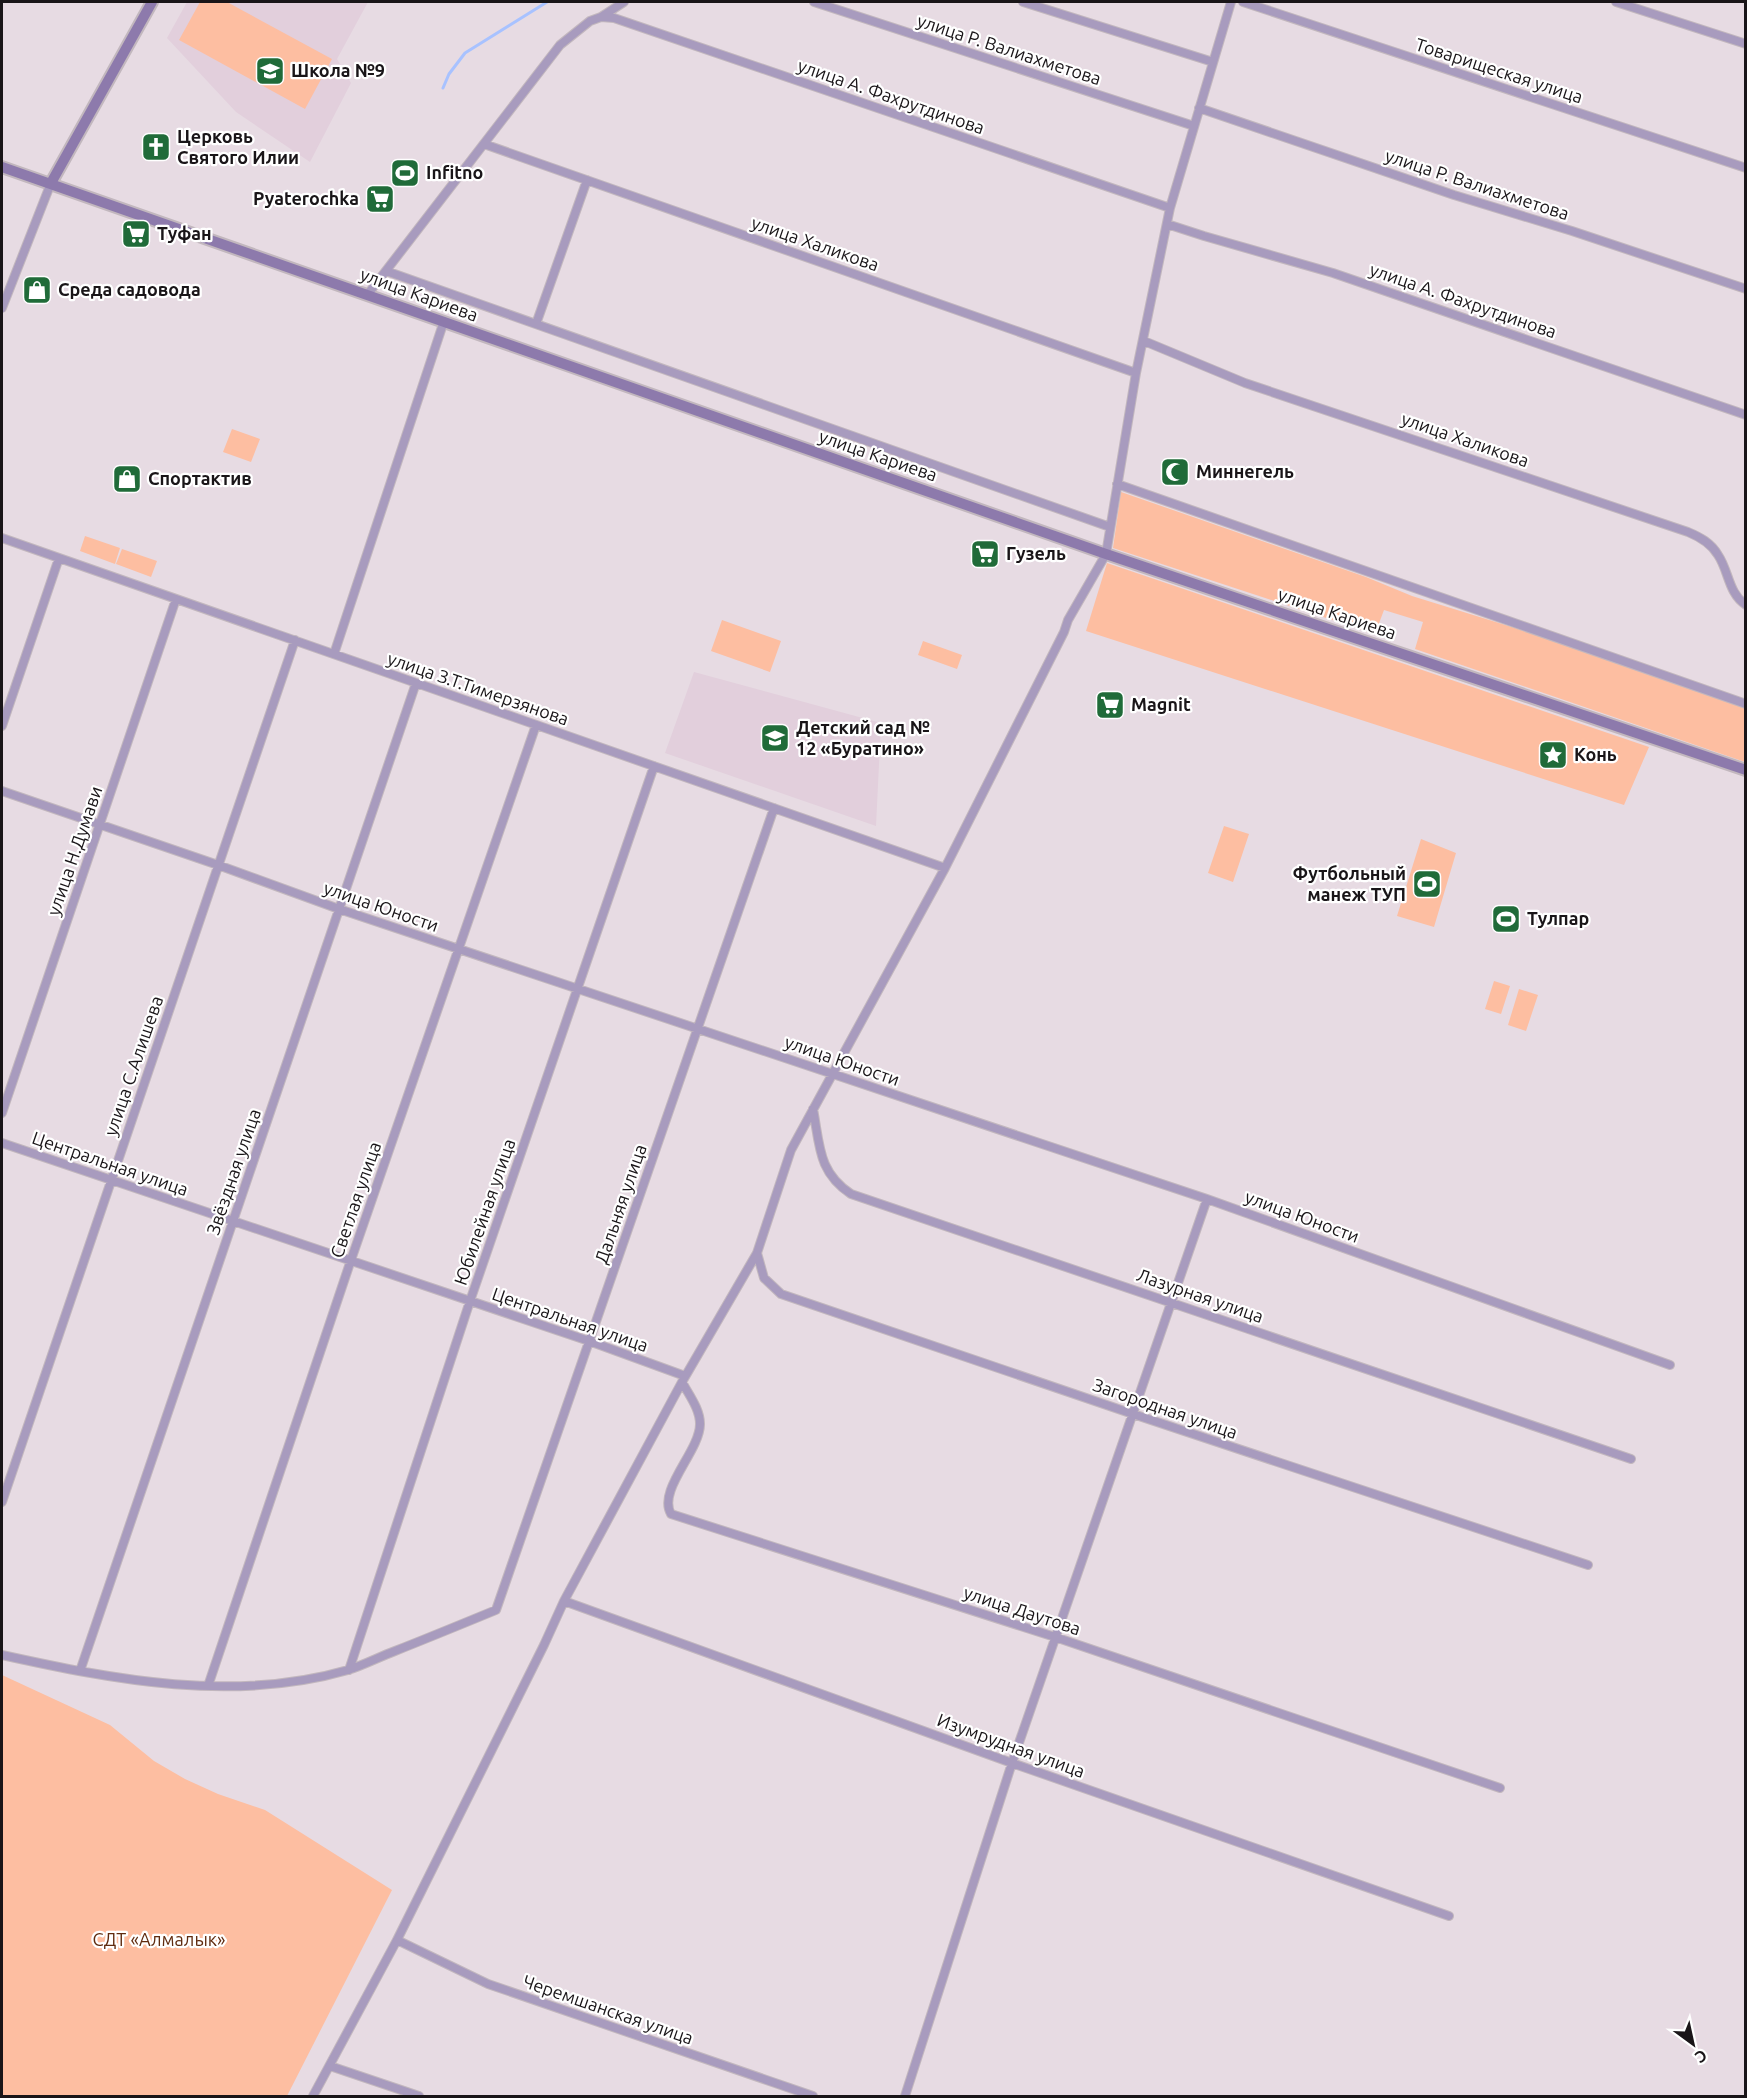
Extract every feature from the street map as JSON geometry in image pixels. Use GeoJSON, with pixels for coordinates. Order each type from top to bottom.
{"type":"FeatureCollection","features":[{"type":"Feature","properties":{"kind":"main road"},"geometry":{"type":"LineString","coordinates":[[51,183],[152,2]]}},
{"type":"Feature","properties":{"kind":"main road","name":"улица Кариева"},"geometry":{"type":"LineString","coordinates":[[2,166],[1106,554],[1746,770]]}},
{"type":"Feature","properties":{"kind":"street"},"geometry":{"type":"LineString","coordinates":[[368,294],[560,45],[590,21],[602,17],[624,2]]}},
{"type":"Feature","properties":{"kind":"street","name":"улица Р. Валиахметова"},"geometry":{"type":"LineString","coordinates":[[814,2],[1194,126]]}},
{"type":"Feature","properties":{"kind":"street"},"geometry":{"type":"LineString","coordinates":[[1023,2],[1213,62]]}},
{"type":"Feature","properties":{"kind":"street"},"geometry":{"type":"LineString","coordinates":[[314,2097],[397,1940],[544,1646],[564,1601],[684,1379],[757,1253],[790,1150],[945,868],[1068,620],[1106,554],[1136,373],[1170,208],[1231,2]]}},
{"type":"Feature","properties":{"kind":"street","name":"Товарищеская улица"},"geometry":{"type":"LineString","coordinates":[[1243,2],[1746,168]]}},
{"type":"Feature","properties":{"kind":"street"},"geometry":{"type":"LineString","coordinates":[[1616,2],[1746,44]]}},
{"type":"Feature","properties":{"kind":"street","name":"улица А. Фахрутдинова"},"geometry":{"type":"LineString","coordinates":[[602,17],[614,18],[1170,208]]}},
{"type":"Feature","properties":{"kind":"street","name":"улица Р. Валиахметова"},"geometry":{"type":"LineString","coordinates":[[1199,108],[1454,195],[1572,231],[1746,289]]}},
{"type":"Feature","properties":{"kind":"street","name":"улица Халикова"},"geometry":{"type":"LineString","coordinates":[[484,144],[1136,373]]}},
{"type":"Feature","properties":{"kind":"street"},"geometry":{"type":"LineString","coordinates":[[536,324],[587,180]]}},
{"type":"Feature","properties":{"kind":"street"},"geometry":{"type":"LineString","coordinates":[[2,308],[51,183]]}},
{"type":"Feature","properties":{"kind":"street","name":"улица А. Фахрутдинова"},"geometry":{"type":"LineString","coordinates":[[1167,224],[1333,273],[1746,415]]}},
{"type":"Feature","properties":{"kind":"street"},"geometry":{"type":"LineString","coordinates":[[386,271],[1110,527]]}},
{"type":"Feature","properties":{"kind":"street"},"geometry":{"type":"LineString","coordinates":[[334,654],[444,321]]}},
{"type":"Feature","properties":{"kind":"street","name":"улица Халикова"},"geometry":{"type":"LineString","coordinates":[[1144,341],[1182,359],[1245,383],[1688,532],[1706,542],[1719,556],[1733,592],[1746,605]]}},
{"type":"Feature","properties":{"kind":"street"},"geometry":{"type":"LineString","coordinates":[[1117,484],[1746,704]]}},
{"type":"Feature","properties":{"kind":"street","name":"улица З.Т.Тимерзянова"},"geometry":{"type":"LineString","coordinates":[[2,538],[945,868]]}},
{"type":"Feature","properties":{"kind":"street"},"geometry":{"type":"LineString","coordinates":[[2,726],[59,558]]}},
{"type":"Feature","properties":{"kind":"street","name":"улица Н.Думави"},"geometry":{"type":"LineString","coordinates":[[2,1113],[176,599]]}},
{"type":"Feature","properties":{"kind":"street","name":"улица С.Алишева"},"geometry":{"type":"LineString","coordinates":[[2,1502],[294,640]]}},
{"type":"Feature","properties":{"kind":"street","name":"Звёздная улица"},"geometry":{"type":"LineString","coordinates":[[80,1671],[416,683]]}},
{"type":"Feature","properties":{"kind":"street","name":"Светлая улица"},"geometry":{"type":"LineString","coordinates":[[208,1686],[351,1260],[536,725]]}},
{"type":"Feature","properties":{"kind":"street","name":"Юбилейная улица"},"geometry":{"type":"LineString","coordinates":[[349,1670],[470,1301],[654,766]]}},
{"type":"Feature","properties":{"kind":"street","name":"улица Юности"},"geometry":{"type":"LineString","coordinates":[[2,791],[459,950],[1207,1199],[1670,1365]]}},
{"type":"Feature","properties":{"kind":"street","name":"Дальняя улица"},"geometry":{"type":"LineString","coordinates":[[349,1670],[496,1610],[774,808]]}},
{"type":"Feature","properties":{"kind":"street","name":"Лазурная улица"},"geometry":{"type":"LineString","coordinates":[[813,1109],[828,1173],[836,1185],[851,1194],[1631,1459]]}},
{"type":"Feature","properties":{"kind":"street","name":"Центральная улица"},"geometry":{"type":"LineString","coordinates":[[2,1143],[589,1341],[684,1379]]}},
{"type":"Feature","properties":{"kind":"street"},"geometry":{"type":"LineString","coordinates":[[905,2097],[1012,1763],[1207,1199]]}},
{"type":"Feature","properties":{"kind":"street","name":"Загородная улица"},"geometry":{"type":"LineString","coordinates":[[757,1253],[764,1278],[781,1294],[1588,1565]]}},
{"type":"Feature","properties":{"kind":"street","name":"улица Даутова"},"geometry":{"type":"LineString","coordinates":[[684,1379],[698,1411],[700,1422],[696,1438],[667,1501],[671,1514],[1055,1637],[1500,1788]]}},
{"type":"Feature","properties":{"kind":"street","name":"Изумрудная улица"},"geometry":{"type":"LineString","coordinates":[[564,1601],[1012,1763],[1449,1916]]}},
{"type":"Feature","properties":{"kind":"street"},"geometry":{"type":"LineString","coordinates":[[2,1655],[154,1683],[208,1686],[255,1685],[349,1670]]}},
{"type":"Feature","properties":{"kind":"street","name":"Черемшанская улица"},"geometry":{"type":"LineString","coordinates":[[397,1940],[488,1984],[813,2097]]}},
{"type":"Feature","properties":{"kind":"street"},"geometry":{"type":"LineString","coordinates":[[330,2066],[419,2097]]}},
{"type":"Feature","properties":{"kind":"shaded area","name":"Школа №9"},"geometry":{"type":"Polygon","coordinates":[[[187,2],[368,2],[337,59],[351,83],[310,162],[236,112],[167,38],[187,2]]]}},
{"type":"Feature","properties":{"kind":"shaded area","name":"Детский сад № 12 «Буратино»"},"geometry":{"type":"Polygon","coordinates":[[[694,672],[881,723],[876,826],[665,753],[694,672]]]}},
{"type":"Feature","properties":{"kind":"green space"},"geometry":{"type":"Polygon","coordinates":[[[200,2],[227,2],[332,59],[305,109],[179,40],[200,2]]]}},
{"type":"Feature","properties":{"kind":"green space"},"geometry":{"type":"Polygon","coordinates":[[[232,429],[260,439],[251,462],[223,452],[232,429]]]}},
{"type":"Feature","properties":{"kind":"green space"},"geometry":{"type":"Polygon","coordinates":[[[1121,492],[1366,577],[1412,596],[1515,628],[1745,707],[1745,762],[1415,649],[1423,622],[1384,610],[1375,634],[1113,548],[1121,492]]]}},
{"type":"Feature","properties":{"kind":"green space"},"geometry":{"type":"Polygon","coordinates":[[[85,536],[120,548],[115,564],[80,551],[85,536]]]}},
{"type":"Feature","properties":{"kind":"green space"},"geometry":{"type":"Polygon","coordinates":[[[122,549],[157,561],[151,577],[116,564],[122,549]]]}},
{"type":"Feature","properties":{"kind":"green space"},"geometry":{"type":"Polygon","coordinates":[[[1107,563],[1649,747],[1624,805],[1086,631],[1107,563]]]}},
{"type":"Feature","properties":{"kind":"green space"},"geometry":{"type":"Polygon","coordinates":[[[722,620],[781,641],[770,672],[711,651],[722,620]]]}},
{"type":"Feature","properties":{"kind":"green space"},"geometry":{"type":"Polygon","coordinates":[[[923,641],[962,655],[957,669],[918,655],[923,641]]]}},
{"type":"Feature","properties":{"kind":"green space"},"geometry":{"type":"Polygon","coordinates":[[[1224,826],[1249,834],[1233,882],[1208,873],[1224,826]]]}},
{"type":"Feature","properties":{"kind":"green space","name":"Футбольный манеж ТУП"},"geometry":{"type":"Polygon","coordinates":[[[1421,839],[1456,853],[1434,927],[1397,916],[1421,839]]]}},
{"type":"Feature","properties":{"kind":"green space"},"geometry":{"type":"Polygon","coordinates":[[[1494,981],[1510,986],[1501,1014],[1485,1009],[1494,981]]]}},
{"type":"Feature","properties":{"kind":"green space"},"geometry":{"type":"Polygon","coordinates":[[[1519,989],[1538,995],[1526,1031],[1508,1025],[1519,989]]]}},
{"type":"Feature","properties":{"kind":"green space","name":"СДТ «Алмалык»"},"geometry":{"type":"Polygon","coordinates":[[[2,1675],[110,1725],[154,1761],[185,1779],[218,1794],[265,1810],[392,1890],[287,2096],[2,2096],[2,1675]]]}},
{"type":"Feature","properties":{"kind":"waterway"},"geometry":{"type":"LineString","coordinates":[[443,88],[449,74],[465,53],[547,2]]}},
{"type":"Feature","properties":{"kind":"place","name":"Школа №9"},"geometry":{"type":"Point","coordinates":[270,71]}},
{"type":"Feature","properties":{"kind":"place","name":"Церковь Святого Илии"},"geometry":{"type":"Point","coordinates":[156,147]}},
{"type":"Feature","properties":{"kind":"place","name":"Infitno"},"geometry":{"type":"Point","coordinates":[405,173]}},
{"type":"Feature","properties":{"kind":"place","name":"Pyaterochka"},"geometry":{"type":"Point","coordinates":[380,199]}},
{"type":"Feature","properties":{"kind":"place","name":"Туфан"},"geometry":{"type":"Point","coordinates":[136,234]}},
{"type":"Feature","properties":{"kind":"place","name":"Среда садовода"},"geometry":{"type":"Point","coordinates":[37,290]}},
{"type":"Feature","properties":{"kind":"place","name":"Миннегель"},"geometry":{"type":"Point","coordinates":[1175,472]}},
{"type":"Feature","properties":{"kind":"place","name":"Спортактив"},"geometry":{"type":"Point","coordinates":[127,479]}},
{"type":"Feature","properties":{"kind":"place","name":"Гузель"},"geometry":{"type":"Point","coordinates":[985,554]}},
{"type":"Feature","properties":{"kind":"place","name":"Magnit"},"geometry":{"type":"Point","coordinates":[1110,705]}},
{"type":"Feature","properties":{"kind":"place","name":"Детский сад № 12 «Буратино»"},"geometry":{"type":"Point","coordinates":[775,738]}},
{"type":"Feature","properties":{"kind":"place","name":"Конь"},"geometry":{"type":"Point","coordinates":[1553,755]}},
{"type":"Feature","properties":{"kind":"place","name":"Футбольный манеж ТУП"},"geometry":{"type":"Point","coordinates":[1427,884]}},
{"type":"Feature","properties":{"kind":"place","name":"Тулпар"},"geometry":{"type":"Point","coordinates":[1506,919]}}]}
